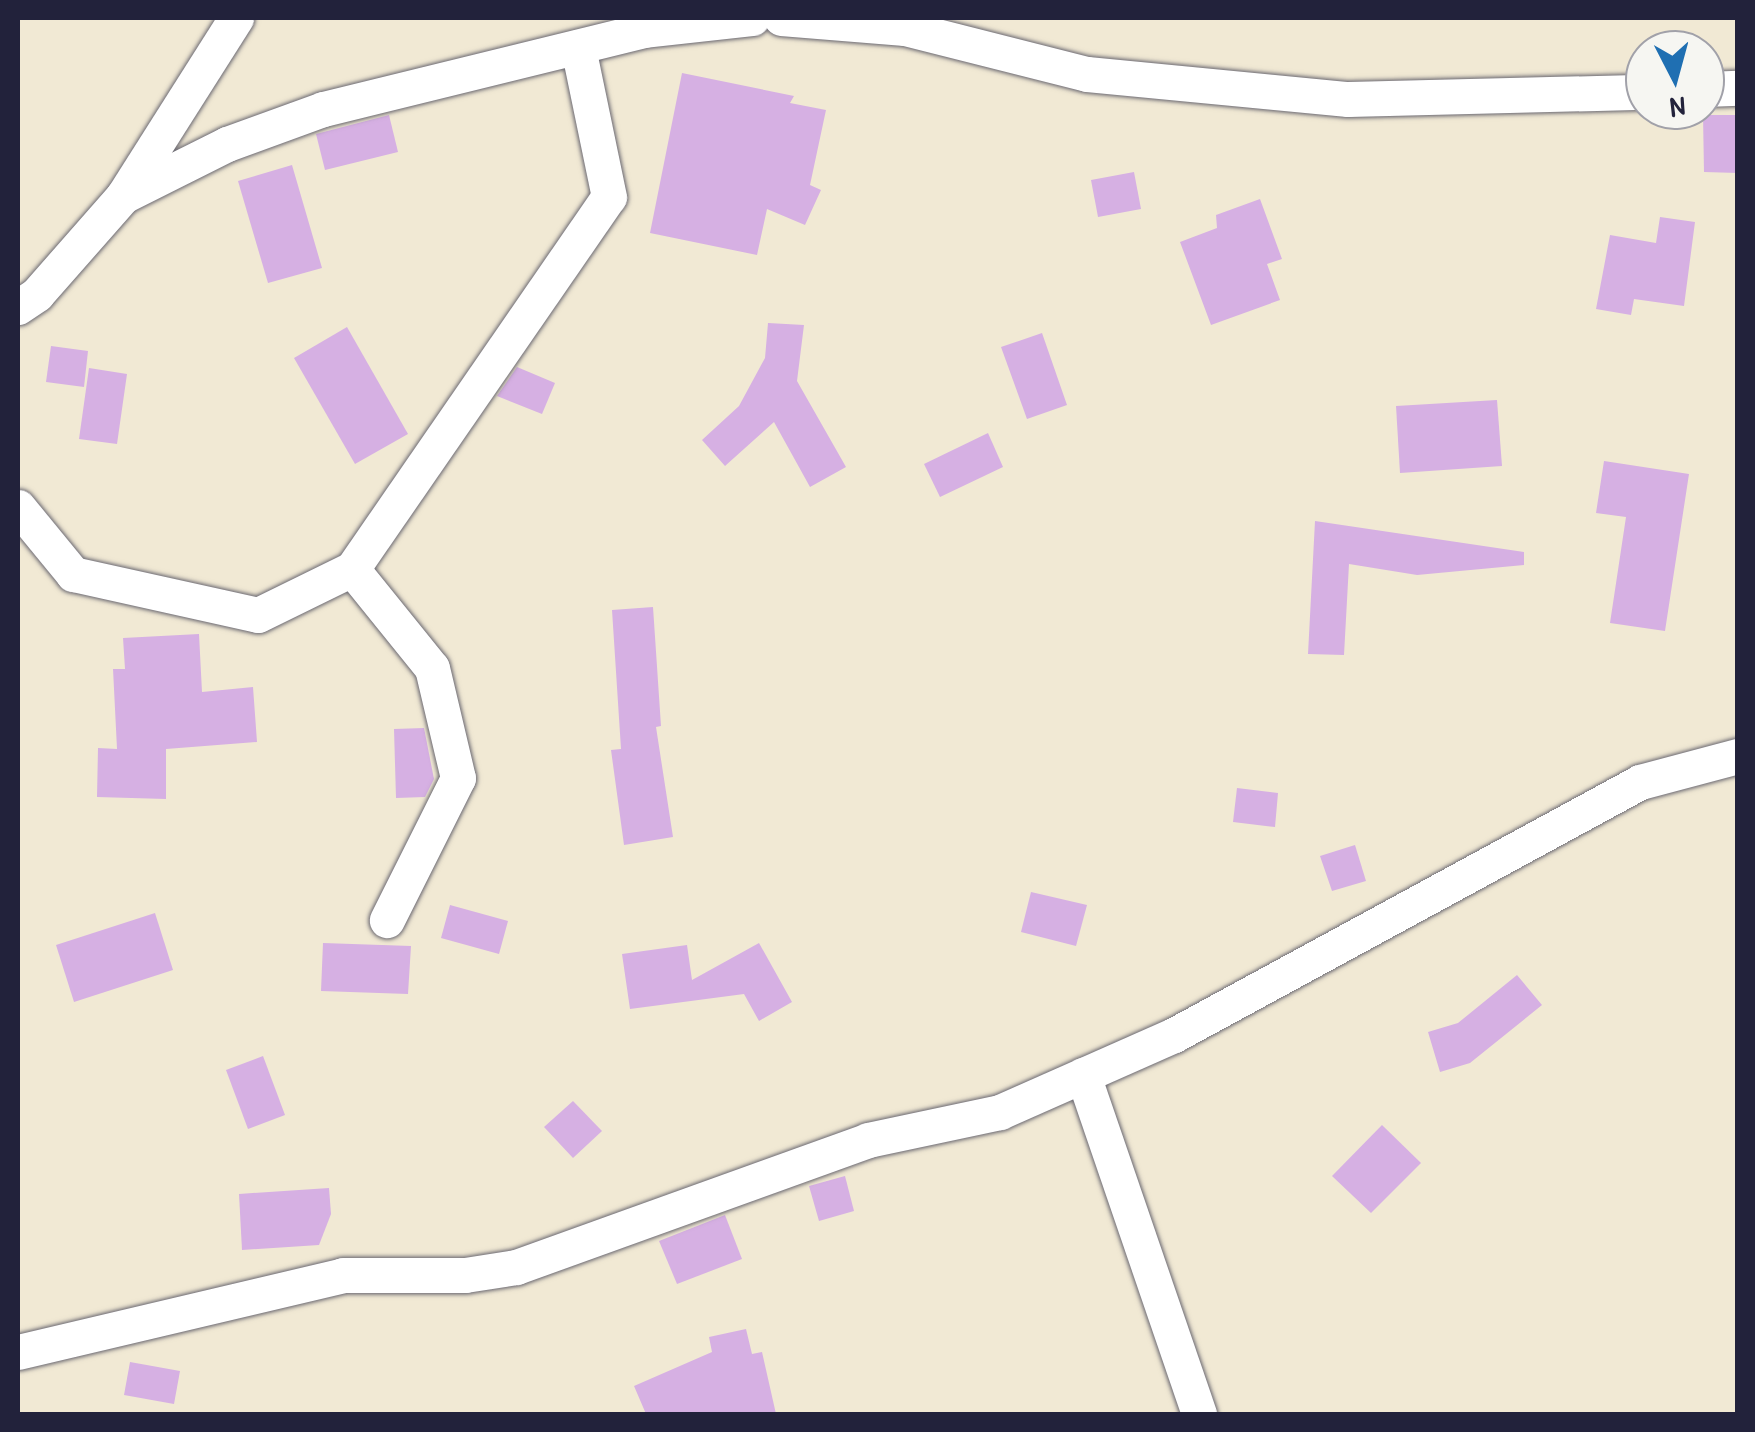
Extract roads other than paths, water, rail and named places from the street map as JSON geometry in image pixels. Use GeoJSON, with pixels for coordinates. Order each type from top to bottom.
{"type":"FeatureCollection","features":[{"type":"Feature","properties":{"kind":"street"},"geometry":{"type":"LineString","coordinates":[[18,307],[37,294],[123,196],[236,18]]}},
{"type":"Feature","properties":{"kind":"street"},"geometry":{"type":"LineString","coordinates":[[123,196],[227,144],[322,109],[578,47],[618,26],[752,18]]}},
{"type":"Feature","properties":{"kind":"street"},"geometry":{"type":"LineString","coordinates":[[781,18],[905,28],[1087,74],[1348,99],[1625,92]]}},
{"type":"Feature","properties":{"kind":"street"},"geometry":{"type":"LineString","coordinates":[[18,507],[73,574],[258,615],[352,568],[608,197],[578,47]]}},
{"type":"Feature","properties":{"kind":"street"},"geometry":{"type":"LineString","coordinates":[[352,568],[432,668],[458,778],[387,920]]}},
{"type":"Feature","properties":{"kind":"street"},"geometry":{"type":"LineString","coordinates":[[18,1352],[343,1274],[465,1275],[516,1267],[868,1140],[1000,1112],[1192,1026],[1640,782],[1738,756]]}},
{"type":"Feature","properties":{"kind":"street"},"geometry":{"type":"LineString","coordinates":[[1083,1075],[1199,1414]]}}]}
